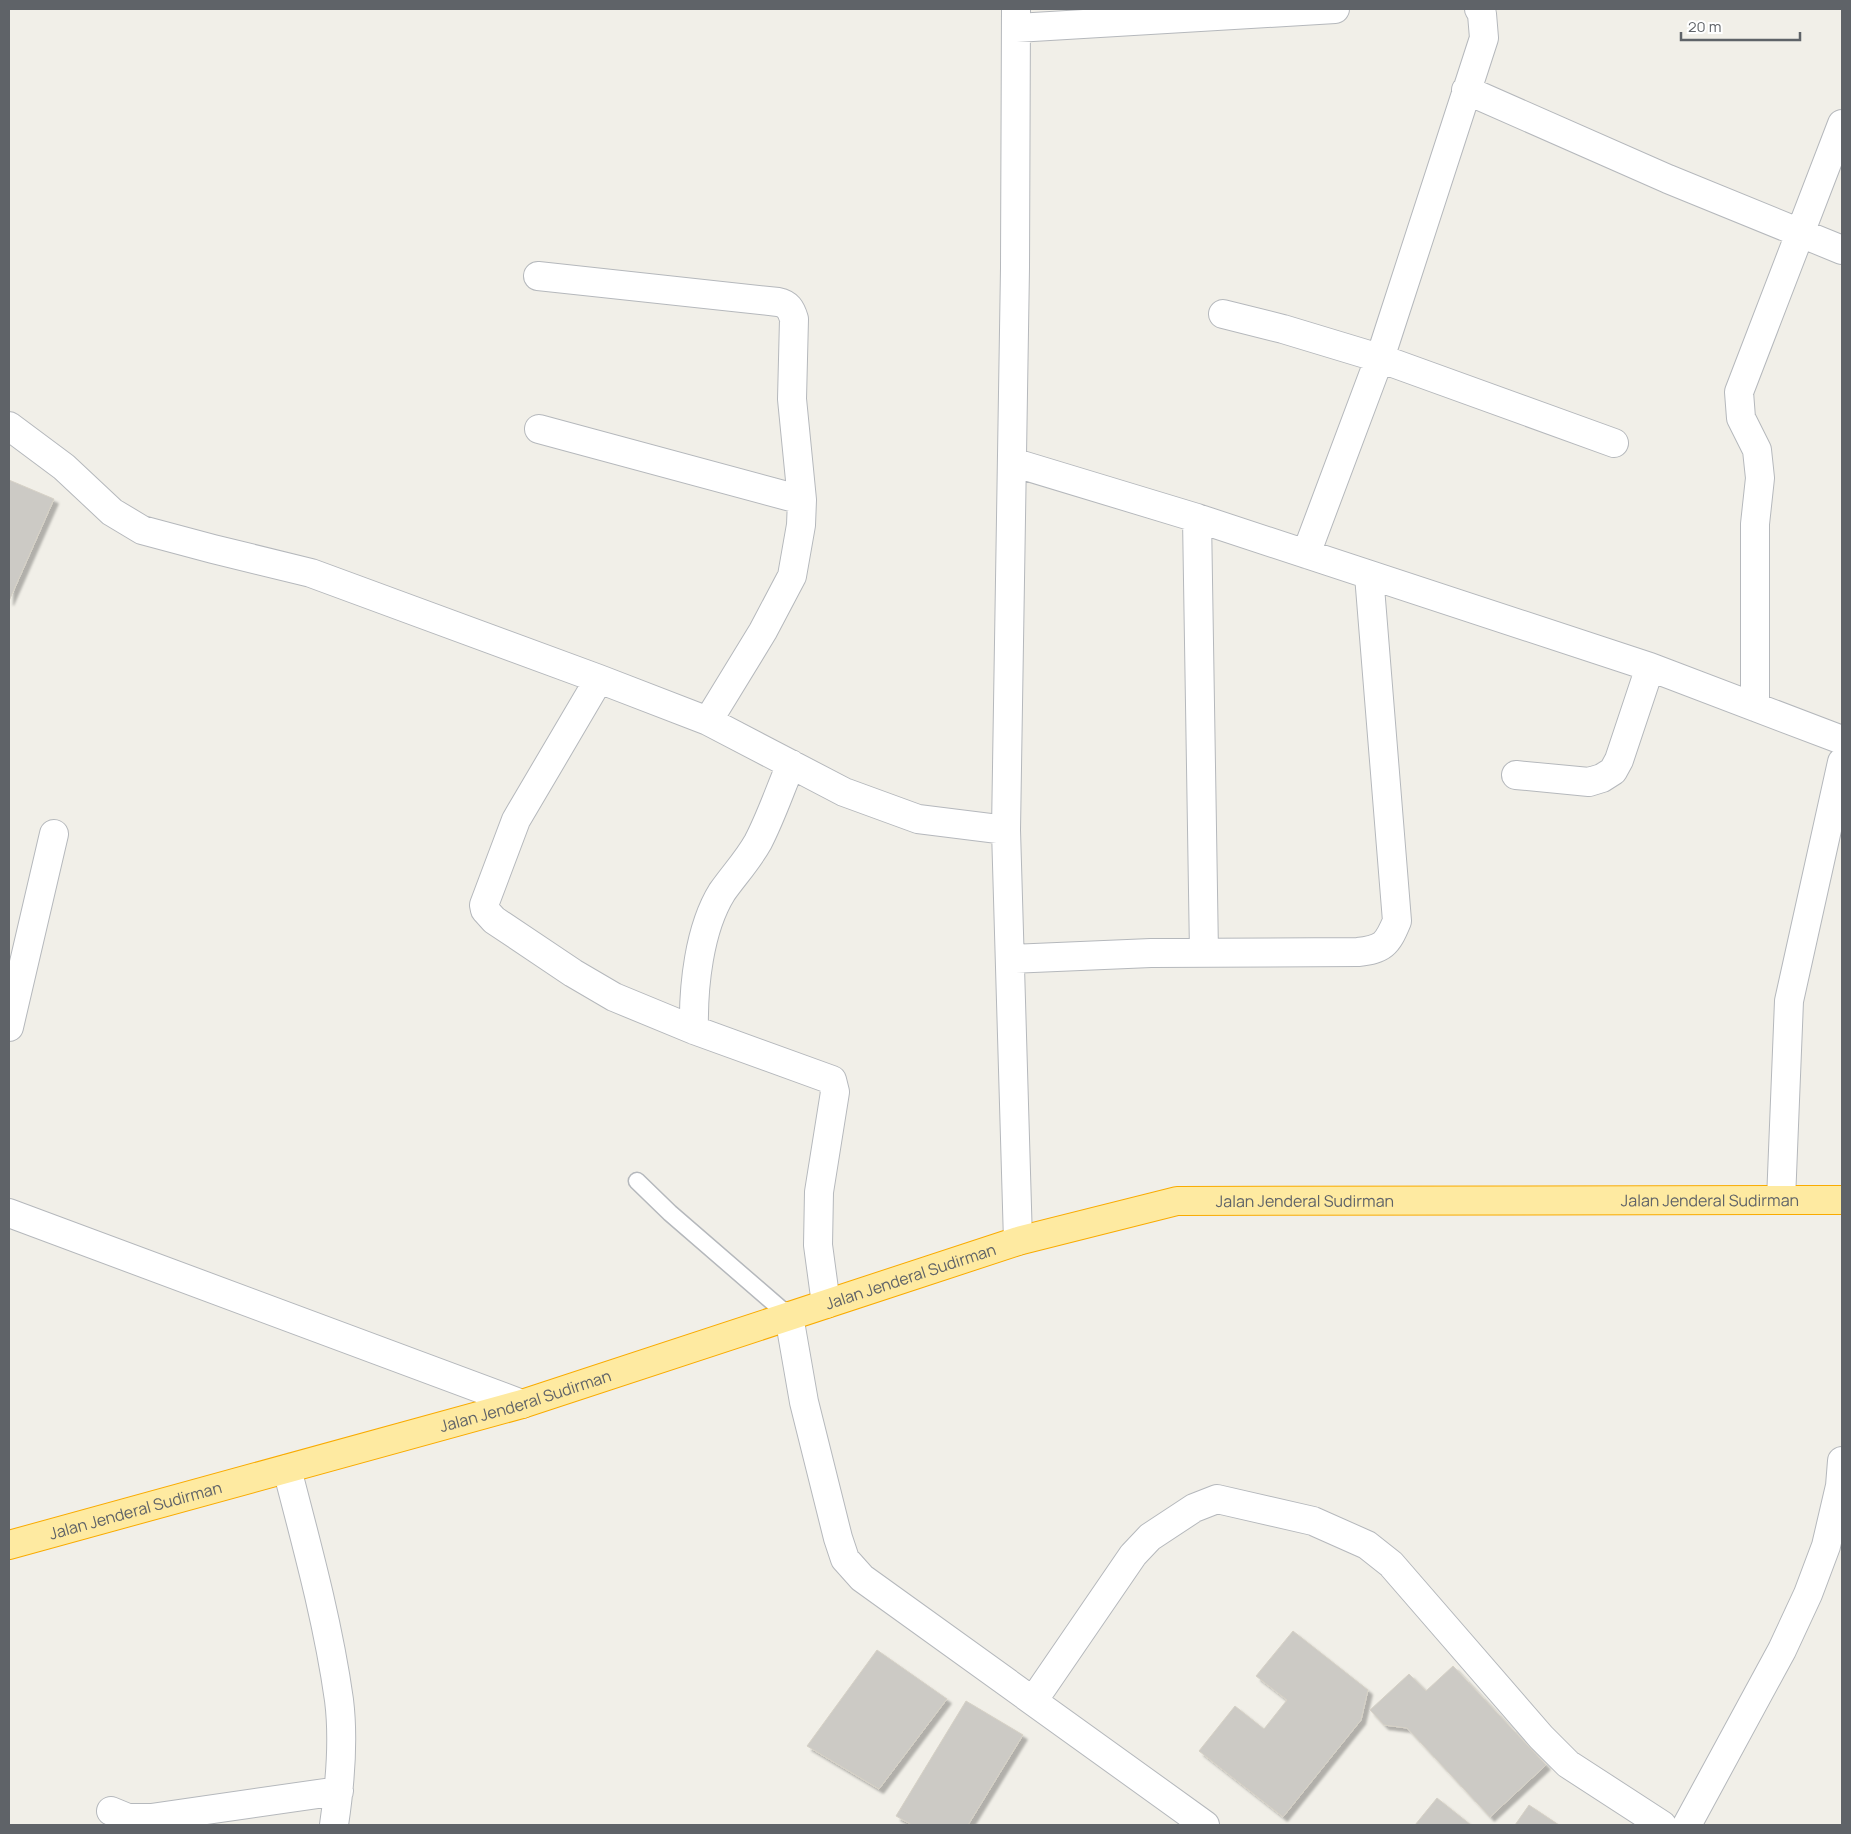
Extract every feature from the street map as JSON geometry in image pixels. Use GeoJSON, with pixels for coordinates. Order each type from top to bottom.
{"type":"FeatureCollection","features":[{"type":"Feature","properties":{"kind":"highway","name":"Jalan Jenderal Sudirman"},"geometry":{"type":"LineString","coordinates":[[9,1545],[522,1404],[1018,1240],[1177,1201],[1842,1200]]}},
{"type":"Feature","properties":{"kind":"street"},"geometry":{"type":"LineString","coordinates":[[1018,1240],[1006,830],[1016,19],[1335,9]]}},
{"type":"Feature","properties":{"kind":"street"},"geometry":{"type":"LineString","coordinates":[[1306,554],[1379,358],[1484,38],[1482,14],[1479,9]]}},
{"type":"Feature","properties":{"kind":"street"},"geometry":{"type":"LineString","coordinates":[[1466,90],[1668,179],[1842,250]]}},
{"type":"Feature","properties":{"kind":"street"},"geometry":{"type":"LineString","coordinates":[[1755,707],[1755,524],[1760,478],[1757,450],[1741,418],[1739,392],[1842,124]]}},
{"type":"Feature","properties":{"kind":"street"},"geometry":{"type":"LineString","coordinates":[[538,276],[785,304],[791,309],[794,319],[792,399],[802,500],[801,525],[792,576],[763,631],[708,721]]}},
{"type":"Feature","properties":{"kind":"street"},"geometry":{"type":"LineString","coordinates":[[1223,314],[1379,358],[1614,443]]}},
{"type":"Feature","properties":{"kind":"street"},"geometry":{"type":"LineString","coordinates":[[9,426],[64,467],[112,512],[142,530],[311,573],[599,680],[708,721],[844,792],[918,819],[1006,830]]}},
{"type":"Feature","properties":{"kind":"street"},"geometry":{"type":"LineString","coordinates":[[539,429],[802,500]]}},
{"type":"Feature","properties":{"kind":"street"},"geometry":{"type":"LineString","coordinates":[[1012,462],[1197,518],[1650,667],[1842,740]]}},
{"type":"Feature","properties":{"kind":"street"},"geometry":{"type":"LineString","coordinates":[[1197,518],[1204,953]]}},
{"type":"Feature","properties":{"kind":"street"},"geometry":{"type":"LineString","coordinates":[[1010,958],[1151,953],[1358,952],[1376,950],[1390,938],[1397,921],[1369,575]]}},
{"type":"Feature","properties":{"kind":"street"},"geometry":{"type":"LineString","coordinates":[[1516,775],[1589,782],[1602,778],[1613,771],[1619,760],[1650,667]]}},
{"type":"Feature","properties":{"kind":"street"},"geometry":{"type":"LineString","coordinates":[[599,680],[516,820],[484,905],[485,910],[494,920],[573,973],[614,997],[694,1030],[814,1074],[830,1078],[835,1084],[835,1092],[819,1192],[818,1245],[826,1304]]}},
{"type":"Feature","properties":{"kind":"street"},"geometry":{"type":"LineString","coordinates":[[1781,1200],[1789,1001],[1842,762]]}},
{"type":"Feature","properties":{"kind":"street"},"geometry":{"type":"LineString","coordinates":[[694,1030],[696,974],[703,941],[712,915],[722,894],[750,856],[758,841],[791,764]]}},
{"type":"Feature","properties":{"kind":"street"},"geometry":{"type":"LineString","coordinates":[[9,1027],[54,834]]}},
{"type":"Feature","properties":{"kind":"street"},"geometry":{"type":"LineString","coordinates":[[9,1213],[522,1404]]}},
{"type":"Feature","properties":{"kind":"street"},"geometry":{"type":"LineString","coordinates":[[788,1316],[804,1402],[845,1559],[862,1578],[1205,1825]]}},
{"type":"Feature","properties":{"kind":"street"},"geometry":{"type":"LineString","coordinates":[[1687,1825],[1782,1650],[1808,1594],[1826,1546],[1840,1486],[1842,1461]]}},
{"type":"Feature","properties":{"kind":"street"},"geometry":{"type":"LineString","coordinates":[[287,1469],[323,1611],[339,1702],[341,1778],[334,1825]]}},
{"type":"Feature","properties":{"kind":"street"},"geometry":{"type":"LineString","coordinates":[[1033,1701],[1133,1555],[1150,1537],[1194,1508],[1217,1499],[1313,1521],[1367,1545],[1391,1564],[1541,1738],[1568,1764],[1662,1825]]}},
{"type":"Feature","properties":{"kind":"street"},"geometry":{"type":"LineString","coordinates":[[111,1811],[128,1818],[151,1818],[339,1792]]}},
{"type":"Feature","properties":{"kind":"lane"},"geometry":{"type":"LineString","coordinates":[[637,1181],[670,1213],[788,1316]]}},
{"type":"Feature","properties":{"kind":"building"},"geometry":{"type":"Polygon","coordinates":[[[9,480],[54,499],[9,601],[9,480]]]}},
{"type":"Feature","properties":{"kind":"building"},"geometry":{"type":"Polygon","coordinates":[[[1293,1631],[1368,1690],[1361,1720],[1283,1817],[1199,1751],[1235,1706],[1264,1729],[1287,1700],[1256,1676],[1293,1631]]]}},
{"type":"Feature","properties":{"kind":"building"},"geometry":{"type":"Polygon","coordinates":[[[877,1650],[947,1699],[879,1789],[807,1746],[877,1650]]]}},
{"type":"Feature","properties":{"kind":"building"},"geometry":{"type":"Polygon","coordinates":[[[1453,1666],[1546,1765],[1490,1817],[1407,1728],[1384,1725],[1370,1710],[1409,1674],[1426,1691],[1453,1666]]]}},
{"type":"Feature","properties":{"kind":"building"},"geometry":{"type":"Polygon","coordinates":[[[966,1701],[1023,1735],[968,1825],[912,1825],[896,1816],[966,1701]]]}},
{"type":"Feature","properties":{"kind":"building"},"geometry":{"type":"Polygon","coordinates":[[[1437,1798],[1471,1825],[1415,1825],[1437,1798]]]}},
{"type":"Feature","properties":{"kind":"building"},"geometry":{"type":"Polygon","coordinates":[[[1529,1805],[1559,1825],[1515,1825],[1529,1805]]]}}]}
